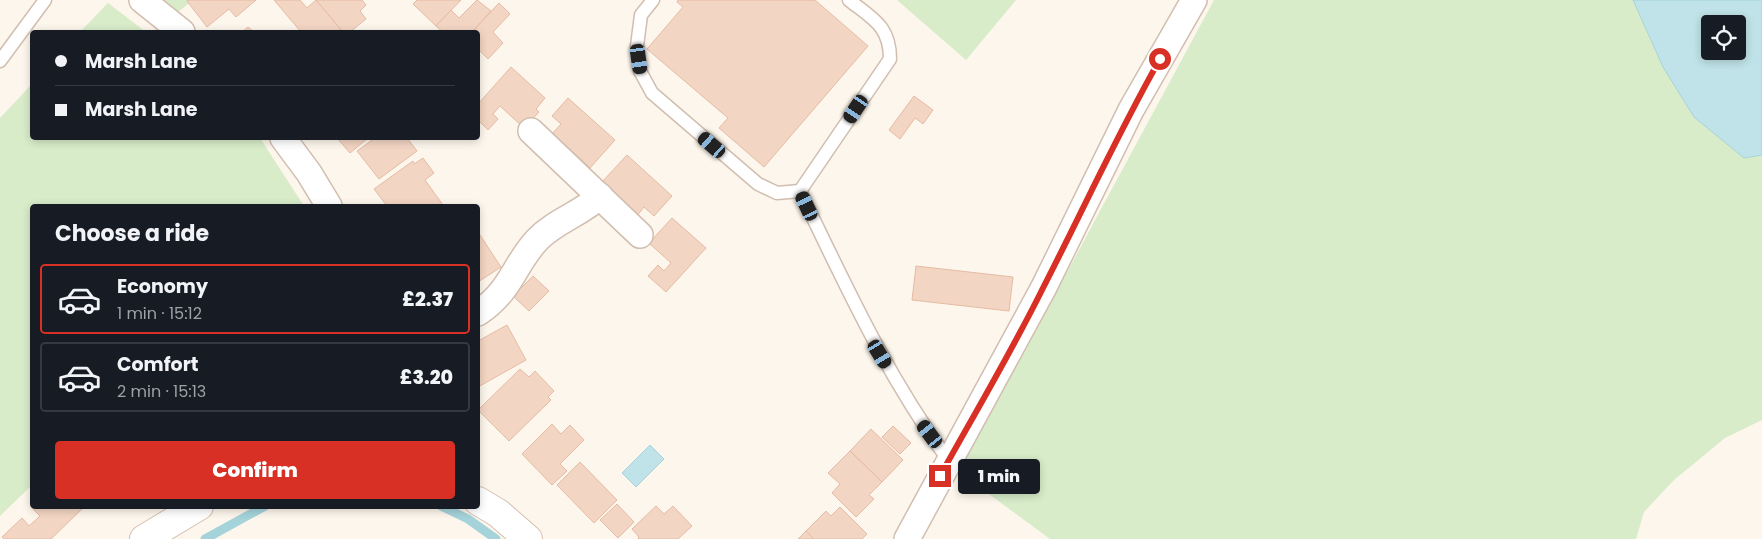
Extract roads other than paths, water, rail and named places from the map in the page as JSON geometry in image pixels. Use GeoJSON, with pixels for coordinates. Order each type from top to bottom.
{"type":"FeatureCollection","features":[{"type":"Feature","properties":{"kind":"main road"},"geometry":{"type":"LineString","coordinates":[[480,502],[498,513],[528,539]]}},
{"type":"Feature","properties":{"kind":"main road"},"geometry":{"type":"LineString","coordinates":[[144,539],[195,509]]}},
{"type":"Feature","properties":{"kind":"street"},"geometry":{"type":"LineString","coordinates":[[142,0],[180,30]]}},
{"type":"Feature","properties":{"kind":"street"},"geometry":{"type":"LineString","coordinates":[[908,539],[1044,288],[1131,110],[1194,0]]}},
{"type":"Feature","properties":{"kind":"street"},"geometry":{"type":"LineString","coordinates":[[531,131],[640,235]]}},
{"type":"Feature","properties":{"kind":"street"},"geometry":{"type":"LineString","coordinates":[[285,140],[309,172],[328,204]]}},
{"type":"Feature","properties":{"kind":"street"},"geometry":{"type":"LineString","coordinates":[[480,312],[498,298],[510,283],[526,254],[544,234],[551,228],[577,215],[600,196]]}},
{"type":"Feature","properties":{"kind":"lane"},"geometry":{"type":"LineString","coordinates":[[0,61],[45,0]]}},
{"type":"Feature","properties":{"kind":"lane"},"geometry":{"type":"LineString","coordinates":[[653,0],[641,15],[637,46],[640,71],[652,93],[758,184],[777,193],[800,191]]}},
{"type":"Feature","properties":{"kind":"lane"},"geometry":{"type":"LineString","coordinates":[[800,191],[890,59],[890,42],[881,26],[849,0]]}},
{"type":"Feature","properties":{"kind":"lane"},"geometry":{"type":"LineString","coordinates":[[800,191],[870,337],[920,421],[949,461]]}},
{"type":"Feature","properties":{"kind":"water"},"geometry":{"type":"Polygon","coordinates":[[[1633,0],[1762,0],[1762,155],[1744,158],[1694,117],[1663,67],[1633,0]]]}},
{"type":"Feature","properties":{"kind":"water"},"geometry":{"type":"Polygon","coordinates":[[[650,445],[664,459],[636,487],[622,473],[650,445]]]}},
{"type":"Feature","properties":{"kind":"waterway"},"geometry":{"type":"LineString","coordinates":[[205,539],[260,509]]}},
{"type":"Feature","properties":{"kind":"waterway"},"geometry":{"type":"LineString","coordinates":[[447,509],[468,519],[496,539]]}}]}
